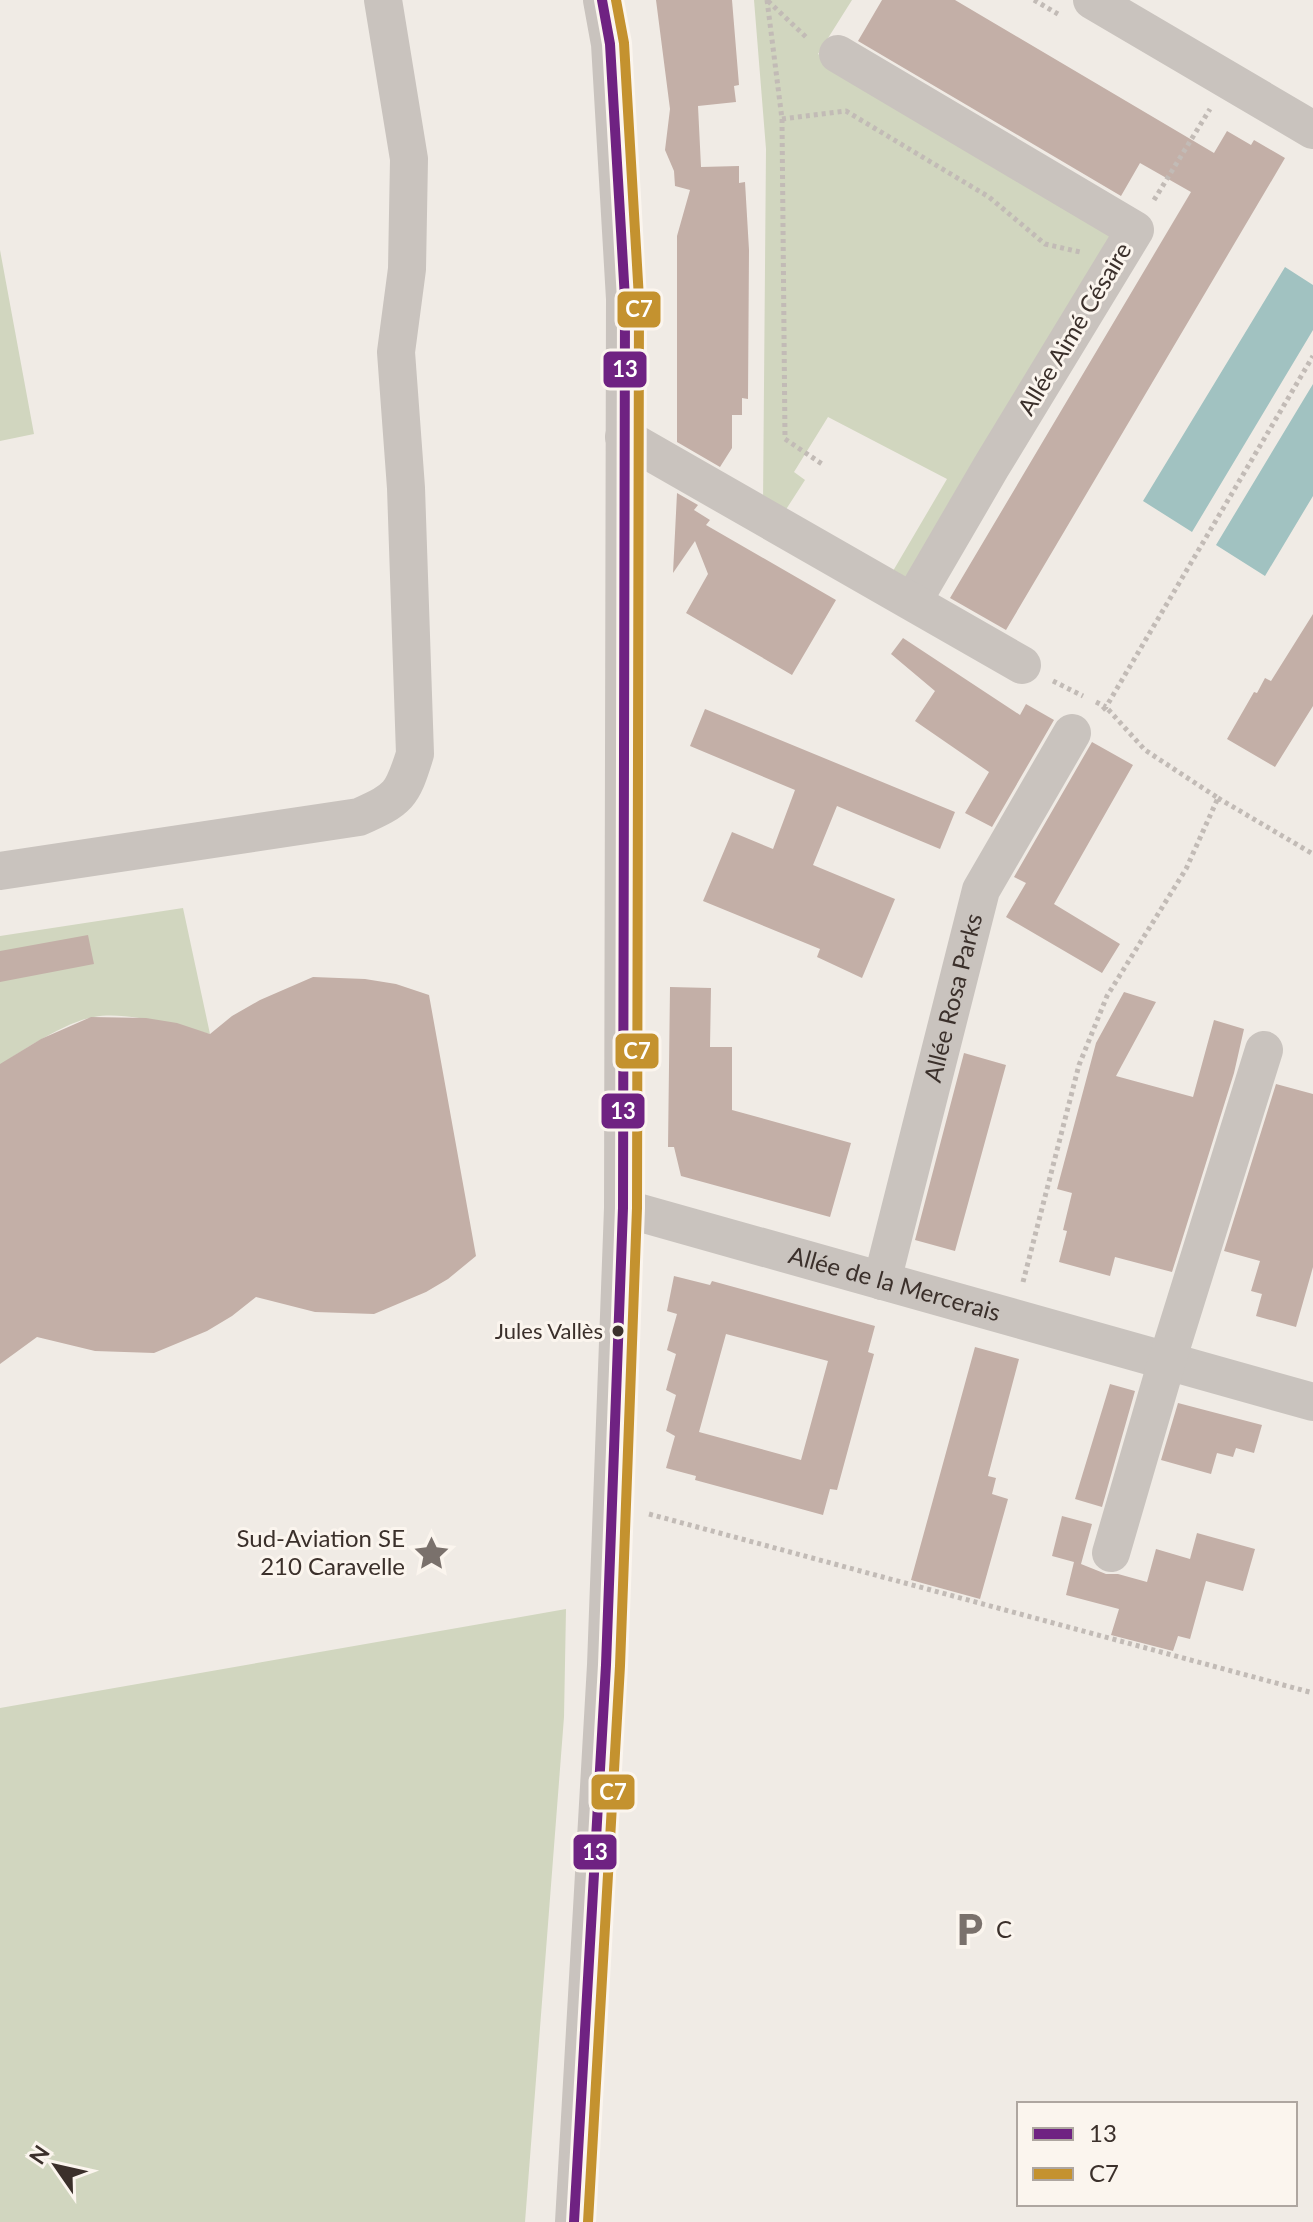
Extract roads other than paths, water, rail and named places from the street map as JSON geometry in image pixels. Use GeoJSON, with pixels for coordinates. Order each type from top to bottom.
{"type":"FeatureCollection","features":[{"type":"Feature","properties":{"kind":"street"},"geometry":{"type":"LineString","coordinates":[[0,871],[359,817],[391,803],[407,781],[415,754],[406,488],[396,352],[407,269],[409,159],[383,0]]}},
{"type":"Feature","properties":{"kind":"street"},"geometry":{"type":"LineString","coordinates":[[574,2222],[606,1665],[623,1208],[625,299],[610,44],[602,0]]}},
{"type":"Feature","properties":{"kind":"street"},"geometry":{"type":"LineString","coordinates":[[1092,0],[1313,130]]}},
{"type":"Feature","properties":{"kind":"street","name":"Allée Aimé Césaire"},"geometry":{"type":"LineString","coordinates":[[838,54],[1135,230],[913,601]]}},
{"type":"Feature","properties":{"kind":"street"},"geometry":{"type":"LineString","coordinates":[[624,437],[1022,665]]}},
{"type":"Feature","properties":{"kind":"street","name":"Allée Rosa Parks"},"geometry":{"type":"LineString","coordinates":[[882,1281],[981,890],[1072,733]]}},
{"type":"Feature","properties":{"kind":"street"},"geometry":{"type":"LineString","coordinates":[[1111,1553],[1264,1050]]}},
{"type":"Feature","properties":{"kind":"street","name":"Allée de la Mercerais"},"geometry":{"type":"LineString","coordinates":[[623,1208],[1313,1402]]}},
{"type":"Feature","properties":{"kind":"water"},"geometry":{"type":"Polygon","coordinates":[[[1285,267],[1313,285],[1313,330],[1192,532],[1143,501],[1285,267]]]}},
{"type":"Feature","properties":{"kind":"water"},"geometry":{"type":"Polygon","coordinates":[[[1313,384],[1313,496],[1265,576],[1216,545],[1313,384]]]}},
{"type":"Feature","properties":{"kind":"place","name":"Jules Vallès"},"geometry":{"type":"Point","coordinates":[618,1331]}},
{"type":"Feature","properties":{"kind":"place","name":"Sud-Aviation SE 210 Caravelle"},"geometry":{"type":"Point","coordinates":[431,1553]}},
{"type":"Feature","properties":{"kind":"place","name":"C"},"geometry":{"type":"Point","coordinates":[970,1930]}}]}
